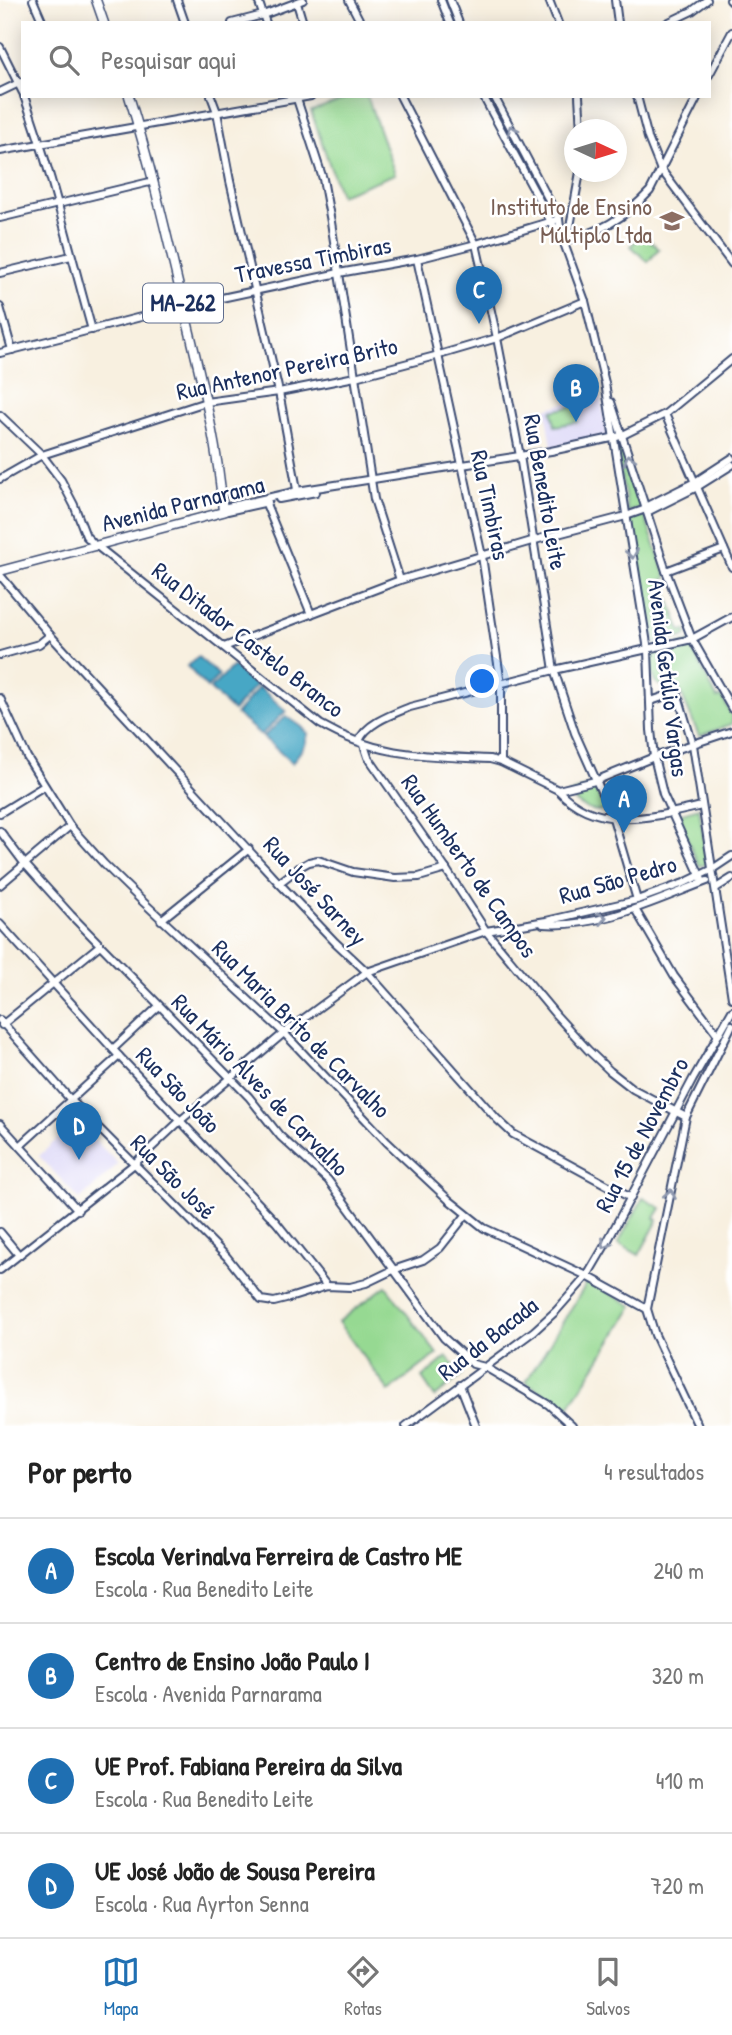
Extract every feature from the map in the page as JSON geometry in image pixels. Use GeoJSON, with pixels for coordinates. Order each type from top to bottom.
{"type":"FeatureCollection","features":[{"type":"Feature","properties":{"kind":"main road"},"geometry":{"type":"LineString","coordinates":[[96,0],[103,21]]}},
{"type":"Feature","properties":{"kind":"main road","name":"MA-262"},"geometry":{"type":"LineString","coordinates":[[130,98],[154,181],[206,402],[223,510]]}},
{"type":"Feature","properties":{"kind":"main road","name":"Avenida Parnarama"},"geometry":{"type":"LineString","coordinates":[[0,571],[223,510]]}},
{"type":"Feature","properties":{"kind":"street"},"geometry":{"type":"LineString","coordinates":[[33,0],[42,21]]}},
{"type":"Feature","properties":{"kind":"street"},"geometry":{"type":"LineString","coordinates":[[177,0],[184,21]]}},
{"type":"Feature","properties":{"kind":"street"},"geometry":{"type":"LineString","coordinates":[[258,0],[265,19],[300,1],[303,21]]}},
{"type":"Feature","properties":{"kind":"street"},"geometry":{"type":"LineString","coordinates":[[349,0],[360,21]]}},
{"type":"Feature","properties":{"kind":"street"},"geometry":{"type":"LineString","coordinates":[[441,0],[449,21]]}},
{"type":"Feature","properties":{"kind":"street"},"geometry":{"type":"LineString","coordinates":[[450,0],[458,21]]}},
{"type":"Feature","properties":{"kind":"street"},"geometry":{"type":"LineString","coordinates":[[549,0],[557,21]]}},
{"type":"Feature","properties":{"kind":"street"},"geometry":{"type":"LineString","coordinates":[[615,0],[618,21]]}},
{"type":"Feature","properties":{"kind":"street"},"geometry":{"type":"LineString","coordinates":[[671,21],[707,0]]}},
{"type":"Feature","properties":{"kind":"street"},"geometry":{"type":"LineString","coordinates":[[711,71],[732,32]]}},
{"type":"Feature","properties":{"kind":"street"},"geometry":{"type":"LineString","coordinates":[[0,47],[21,82],[0,92]]}},
{"type":"Feature","properties":{"kind":"street"},"geometry":{"type":"LineString","coordinates":[[25,98],[42,144],[92,330]]}},
{"type":"Feature","properties":{"kind":"street"},"geometry":{"type":"LineString","coordinates":[[212,98],[218,111],[230,181],[279,392],[298,493]]}},
{"type":"Feature","properties":{"kind":"street"},"geometry":{"type":"LineString","coordinates":[[0,151],[290,98]]}},
{"type":"Feature","properties":{"kind":"street"},"geometry":{"type":"LineString","coordinates":[[296,98],[323,179],[374,499],[400,580]]}},
{"type":"Feature","properties":{"kind":"street","name":"Rua Benedito Leite"},"geometry":{"type":"LineString","coordinates":[[401,98],[476,244],[520,456],[554,670],[575,733],[613,818],[637,900]]}},
{"type":"Feature","properties":{"kind":"street"},"geometry":{"type":"LineString","coordinates":[[483,98],[562,238]]}},
{"type":"Feature","properties":{"kind":"street"},"geometry":{"type":"LineString","coordinates":[[495,98],[559,219],[562,238],[585,301],[604,383],[666,572],[692,639],[732,709]]}},
{"type":"Feature","properties":{"kind":"street"},"geometry":{"type":"LineString","coordinates":[[579,98],[580,119]]}},
{"type":"Feature","properties":{"kind":"street"},"geometry":{"type":"LineString","coordinates":[[638,98],[648,138],[660,168],[732,264]]}},
{"type":"Feature","properties":{"kind":"street"},"geometry":{"type":"LineString","coordinates":[[562,238],[583,238],[640,202],[650,191],[697,98]]}},
{"type":"Feature","properties":{"kind":"street"},"geometry":{"type":"LineString","coordinates":[[523,172],[532,167]]}},
{"type":"Feature","properties":{"kind":"street"},"geometry":{"type":"LineString","coordinates":[[0,218],[154,181]]}},
{"type":"Feature","properties":{"kind":"street"},"geometry":{"type":"LineString","coordinates":[[562,238],[569,232],[578,182]]}},
{"type":"Feature","properties":{"kind":"street","name":"Travessa Timbiras"},"geometry":{"type":"LineString","coordinates":[[0,353],[184,306],[417,259],[559,219]]}},
{"type":"Feature","properties":{"kind":"street"},"geometry":{"type":"LineString","coordinates":[[0,273],[71,256]]}},
{"type":"Feature","properties":{"kind":"street","name":"Rua Timbiras"},"geometry":{"type":"LineString","coordinates":[[417,259],[482,555],[501,684],[501,762]]}},
{"type":"Feature","properties":{"kind":"street","name":"Rua Antenor Pereira Brito"},"geometry":{"type":"LineString","coordinates":[[0,479],[42,456],[206,402],[279,392],[355,377],[439,355],[497,338],[585,301]]}},
{"type":"Feature","properties":{"kind":"street"},"geometry":{"type":"LineString","coordinates":[[0,307],[12,350]]}},
{"type":"Feature","properties":{"kind":"street","name":"Avenida Parnarama"},"geometry":{"type":"LineString","coordinates":[[223,510],[298,493],[520,456],[621,436],[664,414],[732,359]]}},
{"type":"Feature","properties":{"kind":"street","name":"Avenida Getúlio Vargas"},"geometry":{"type":"LineString","coordinates":[[604,383],[648,650],[654,757],[663,794],[702,879]]}},
{"type":"Feature","properties":{"kind":"street"},"geometry":{"type":"LineString","coordinates":[[664,414],[732,568]]}},
{"type":"Feature","properties":{"kind":"street"},"geometry":{"type":"LineString","coordinates":[[0,415],[42,456],[61,480],[86,536],[98,543]]}},
{"type":"Feature","properties":{"kind":"street"},"geometry":{"type":"LineString","coordinates":[[696,485],[732,458]]}},
{"type":"Feature","properties":{"kind":"street"},"geometry":{"type":"LineString","coordinates":[[224,647],[400,580],[646,509],[732,465]]}},
{"type":"Feature","properties":{"kind":"street"},"geometry":{"type":"LineString","coordinates":[[264,500],[311,614]]}},
{"type":"Feature","properties":{"kind":"street","name":"Rua Ditador Castelo Branco"},"geometry":{"type":"LineString","coordinates":[[98,543],[320,724],[344,737],[412,755],[501,762],[558,790],[565,798],[589,813],[613,818],[642,818],[702,806]]}},
{"type":"Feature","properties":{"kind":"street"},"geometry":{"type":"LineString","coordinates":[[666,572],[724,549]]}},
{"type":"Feature","properties":{"kind":"street","name":"Rua José Sarney"},"geometry":{"type":"LineString","coordinates":[[0,571],[50,635],[279,883],[367,972],[497,1119],[513,1134],[631,1198]]}},
{"type":"Feature","properties":{"kind":"street"},"geometry":{"type":"LineString","coordinates":[[361,743],[362,733],[401,711],[554,670],[692,639],[732,617]]}},
{"type":"Feature","properties":{"kind":"street"},"geometry":{"type":"LineString","coordinates":[[0,655],[39,644],[50,635]]}},
{"type":"Feature","properties":{"kind":"street"},"geometry":{"type":"LineString","coordinates":[[651,701],[677,692],[693,745],[732,998]]}},
{"type":"Feature","properties":{"kind":"street","name":"Rua Maria Brito de Carvalho"},"geometry":{"type":"LineString","coordinates":[[0,698],[16,736],[70,826],[104,864],[284,1033],[387,1142],[466,1215],[493,1232],[587,1276],[647,1309]]}},
{"type":"Feature","properties":{"kind":"street"},"geometry":{"type":"LineString","coordinates":[[558,790],[595,781],[654,757],[732,731]]}},
{"type":"Feature","properties":{"kind":"street","name":"Rua Humberto de Campos"},"geometry":{"type":"LineString","coordinates":[[361,743],[486,931],[588,1050],[633,1089],[686,1117]]}},
{"type":"Feature","properties":{"kind":"street"},"geometry":{"type":"LineString","coordinates":[[0,813],[44,786]]}},
{"type":"Feature","properties":{"kind":"street"},"geometry":{"type":"LineString","coordinates":[[0,885],[70,826]]}},
{"type":"Feature","properties":{"kind":"street","name":"Rua Mário Alves de Carvalho"},"geometry":{"type":"LineString","coordinates":[[0,831],[24,863],[100,945],[249,1097],[281,1136],[328,1180],[444,1338],[473,1364],[485,1367],[549,1405],[572,1426]]}},
{"type":"Feature","properties":{"kind":"street"},"geometry":{"type":"LineString","coordinates":[[162,920],[249,849]]}},
{"type":"Feature","properties":{"kind":"street","name":"Rua São Pedro"},"geometry":{"type":"LineString","coordinates":[[534,923],[567,924],[614,916],[635,909],[702,879],[732,856]]}},
{"type":"Feature","properties":{"kind":"street"},"geometry":{"type":"LineString","coordinates":[[279,883],[300,867],[318,860],[365,875],[395,878],[419,877],[446,869]]}},
{"type":"Feature","properties":{"kind":"street","name":"Rua São Pedro"},"geometry":{"type":"LineString","coordinates":[[0,1270],[134,1165],[284,1033],[367,972],[486,931],[637,900],[713,878]]}},
{"type":"Feature","properties":{"kind":"street"},"geometry":{"type":"LineString","coordinates":[[716,888],[732,878]]}},
{"type":"Feature","properties":{"kind":"street"},"geometry":{"type":"LineString","coordinates":[[635,909],[674,976],[718,1035]]}},
{"type":"Feature","properties":{"kind":"street","name":"Rua São João"},"geometry":{"type":"LineString","coordinates":[[0,924],[119,1056],[276,1222],[327,1286]]}},
{"type":"Feature","properties":{"kind":"street"},"geometry":{"type":"LineString","coordinates":[[1,1023],[100,945]]}},
{"type":"Feature","properties":{"kind":"street"},"geometry":{"type":"LineString","coordinates":[[113,1049],[159,1006]]}},
{"type":"Feature","properties":{"kind":"street","name":"Rua 15 de Novembro"},"geometry":{"type":"LineString","coordinates":[[587,1276],[732,1012]]}},
{"type":"Feature","properties":{"kind":"street","name":"Rua São José"},"geometry":{"type":"LineString","coordinates":[[1,1023],[70,1099],[227,1257],[261,1300],[274,1302],[327,1286]]}},
{"type":"Feature","properties":{"kind":"street","name":"Rua 15 de Novembro"},"geometry":{"type":"LineString","coordinates":[[647,1309],[686,1117],[732,1025]]}},
{"type":"Feature","properties":{"kind":"street"},"geometry":{"type":"LineString","coordinates":[[20,1146],[119,1056]]}},
{"type":"Feature","properties":{"kind":"street"},"geometry":{"type":"LineString","coordinates":[[693,1079],[701,1086]]}},
{"type":"Feature","properties":{"kind":"street"},"geometry":{"type":"LineString","coordinates":[[0,1124],[78,1210]]}},
{"type":"Feature","properties":{"kind":"street"},"geometry":{"type":"LineString","coordinates":[[327,1286],[350,1287],[366,1283],[393,1269],[423,1261],[440,1248],[466,1215]]}},
{"type":"Feature","properties":{"kind":"street"},"geometry":{"type":"LineString","coordinates":[[0,1232],[19,1255]]}},
{"type":"Feature","properties":{"kind":"street","name":"Rua da Bacada"},"geometry":{"type":"LineString","coordinates":[[406,1426],[534,1331],[587,1276]]}},
{"type":"Feature","properties":{"kind":"street"},"geometry":{"type":"LineString","coordinates":[[647,1309],[655,1335],[698,1426]]}},
{"type":"Feature","properties":{"kind":"street"},"geometry":{"type":"LineString","coordinates":[[460,1385],[476,1426]]}},
{"type":"Feature","properties":{"kind":"shaded area"},"geometry":{"type":"Polygon","coordinates":[[[600,392],[607,435],[552,447],[546,409],[600,392]]]}},
{"type":"Feature","properties":{"kind":"shaded area"},"geometry":{"type":"Polygon","coordinates":[[[77,1121],[118,1164],[80,1200],[39,1156],[77,1121]]]}},
{"type":"Feature","properties":{"kind":"green space"},"geometry":{"type":"Polygon","coordinates":[[[347,98],[368,98],[395,174],[340,195],[311,111],[347,98]]]}},
{"type":"Feature","properties":{"kind":"green space"},"geometry":{"type":"Polygon","coordinates":[[[642,233],[659,249],[648,262],[631,246],[642,233]]]}},
{"type":"Feature","properties":{"kind":"green space"},"geometry":{"type":"Polygon","coordinates":[[[575,406],[578,422],[555,426],[552,411],[575,406]]]}},
{"type":"Feature","properties":{"kind":"green space"},"geometry":{"type":"Polygon","coordinates":[[[619,441],[643,508],[628,512],[615,443],[619,441]]]}},
{"type":"Feature","properties":{"kind":"green space"},"geometry":{"type":"Polygon","coordinates":[[[644,515],[667,578],[662,580],[681,631],[686,630],[687,636],[655,644],[629,518],[644,515]]]}},
{"type":"Feature","properties":{"kind":"green space"},"geometry":{"type":"Polygon","coordinates":[[[692,641],[696,647],[692,649],[717,698],[722,697],[732,716],[732,724],[699,736],[678,686],[659,685],[652,674],[651,666],[652,652],[692,641]]]}},
{"type":"Feature","properties":{"kind":"green space"},"geometry":{"type":"Polygon","coordinates":[[[591,785],[604,810],[588,809],[567,795],[591,785]]]}},
{"type":"Feature","properties":{"kind":"green space"},"geometry":{"type":"Polygon","coordinates":[[[699,808],[707,864],[699,866],[677,816],[699,808]]]}},
{"type":"Feature","properties":{"kind":"green space"},"geometry":{"type":"Polygon","coordinates":[[[643,1198],[661,1208],[655,1218],[658,1220],[639,1255],[618,1243],[643,1198]]]}},
{"type":"Feature","properties":{"kind":"green space"},"geometry":{"type":"Polygon","coordinates":[[[588,1281],[633,1306],[568,1409],[526,1382],[588,1281]]]}},
{"type":"Feature","properties":{"kind":"green space"},"geometry":{"type":"Polygon","coordinates":[[[386,1286],[437,1354],[389,1391],[338,1322],[386,1286]]]}},
{"type":"Feature","properties":{"kind":"green space"},"geometry":{"type":"Polygon","coordinates":[[[447,1357],[462,1375],[435,1397],[422,1378],[447,1357]]]}},
{"type":"Feature","properties":{"kind":"water"},"geometry":{"type":"Polygon","coordinates":[[[198,657],[219,675],[207,688],[187,666],[198,657]]]}},
{"type":"Feature","properties":{"kind":"water"},"geometry":{"type":"Polygon","coordinates":[[[233,666],[258,683],[233,711],[210,689],[233,666]]]}},
{"type":"Feature","properties":{"kind":"water"},"geometry":{"type":"Polygon","coordinates":[[[259,687],[286,711],[261,735],[236,714],[259,687]]]}},
{"type":"Feature","properties":{"kind":"water"},"geometry":{"type":"Polygon","coordinates":[[[286,716],[308,734],[305,745],[292,763],[263,737],[286,716]]]}},
{"type":"Feature","properties":{"kind":"place","name":"Instituto de Ensino Múltiplo Ltda"},"geometry":{"type":"Point","coordinates":[672,221]}},
{"type":"Feature","properties":{"kind":"place","name":"UE Prof. Fabiana Pereira da Silva"},"geometry":{"type":"Point","coordinates":[479,324]}},
{"type":"Feature","properties":{"kind":"place","name":"Centro de Ensino João Paulo I"},"geometry":{"type":"Point","coordinates":[576,422]}},
{"type":"Feature","properties":{"kind":"place","name":"Escola Verinalva Ferreira de Castro ME"},"geometry":{"type":"Point","coordinates":[624,833]}},
{"type":"Feature","properties":{"kind":"place","name":"UE José João de Sousa Pereira"},"geometry":{"type":"Point","coordinates":[79,1160]}}]}
